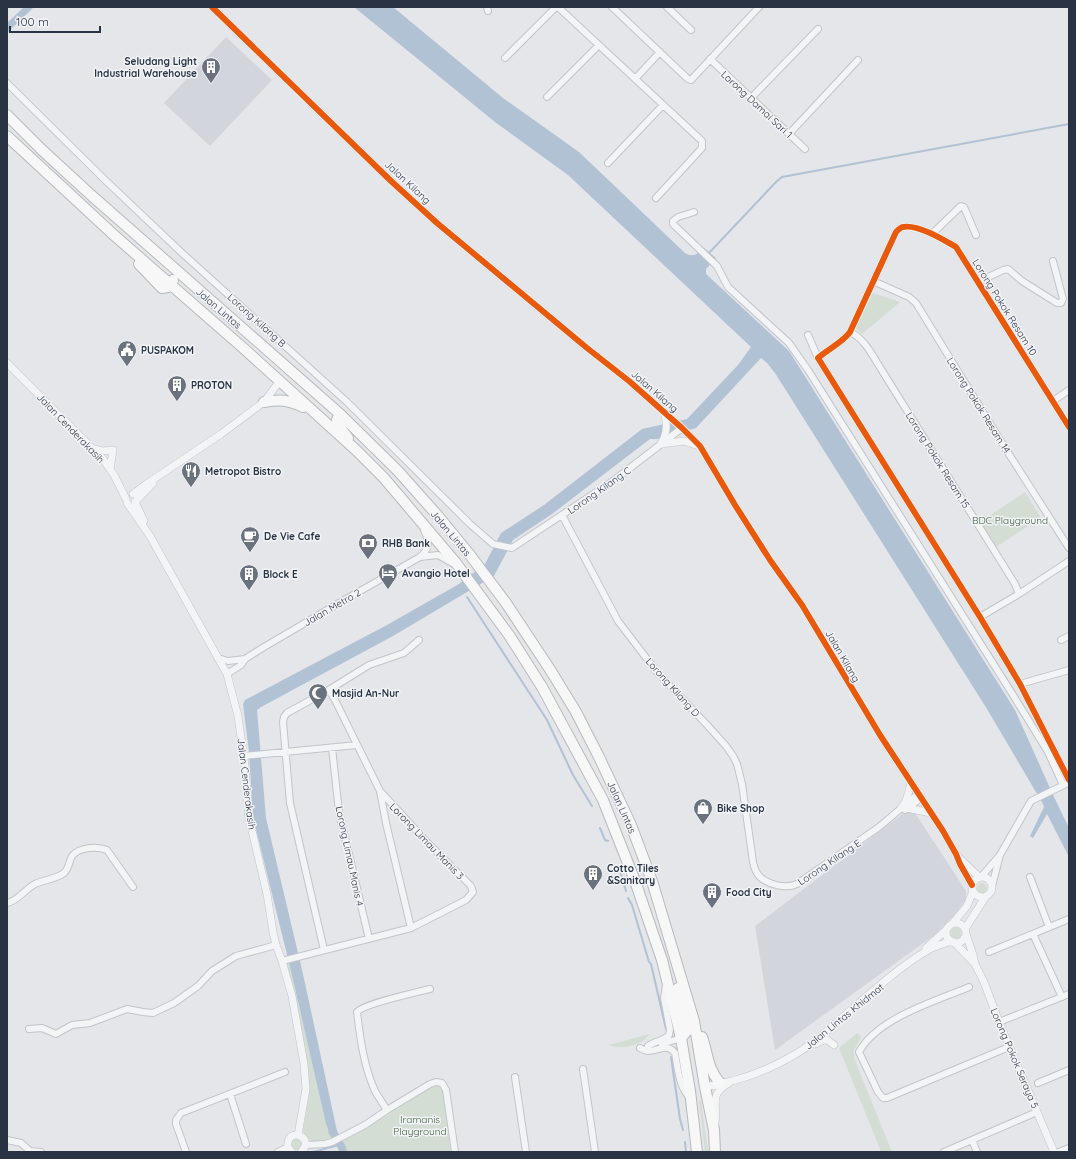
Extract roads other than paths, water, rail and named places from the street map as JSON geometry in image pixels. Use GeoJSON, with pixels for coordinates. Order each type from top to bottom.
{"type":"FeatureCollection","features":[{"type":"Feature","properties":{"kind":"highway","name":"Jalan Lintas"},"geometry":{"type":"LineString","coordinates":[[7,115],[47,155],[340,414],[398,471],[438,516],[506,603],[576,712],[631,825],[658,902],[694,1021],[714,1130],[715,1152]]}},
{"type":"Feature","properties":{"kind":"highway"},"geometry":{"type":"LineString","coordinates":[[9,138],[115,236],[119,244],[162,288],[165,288],[171,284],[175,274],[172,267]]}},
{"type":"Feature","properties":{"kind":"highway","name":"Jalan Lintas"},"geometry":{"type":"LineString","coordinates":[[171,284],[356,450],[384,478],[466,576],[509,635],[542,687],[603,800],[635,881],[662,960],[681,1038],[691,1099],[697,1152]]}},
{"type":"Feature","properties":{"kind":"highway"},"geometry":{"type":"LineString","coordinates":[[279,360],[282,373],[279,382]]}},
{"type":"Feature","properties":{"kind":"highway"},"geometry":{"type":"LineString","coordinates":[[264,402],[286,400],[312,411]]}},
{"type":"Feature","properties":{"kind":"highway"},"geometry":{"type":"LineString","coordinates":[[340,414],[337,420],[338,425],[356,450]]}},
{"type":"Feature","properties":{"kind":"highway"},"geometry":{"type":"LineString","coordinates":[[658,902],[662,928],[688,1030],[681,1038]]}},
{"type":"Feature","properties":{"kind":"highway"},"geometry":{"type":"LineString","coordinates":[[694,1021],[702,1036],[713,1075],[720,1083]]}},
{"type":"Feature","properties":{"kind":"highway"},"geometry":{"type":"LineString","coordinates":[[703,1152],[696,1093],[698,1090],[705,1087]]}},
{"type":"Feature","properties":{"kind":"street","name":"Jalan Kilang"},"geometry":{"type":"LineString","coordinates":[[212,7],[391,181],[437,223],[564,330],[629,381],[664,411],[700,446],[735,505],[770,560],[802,605],[854,694],[931,813],[956,854],[972,888]]}},
{"type":"Feature","properties":{"kind":"street"},"geometry":{"type":"LineString","coordinates":[[505,58],[557,7],[599,45],[702,141],[702,148],[656,198]]}},
{"type":"Feature","properties":{"kind":"street"},"geometry":{"type":"LineString","coordinates":[[612,7],[688,79],[691,80],[759,7]]}},
{"type":"Feature","properties":{"kind":"street"},"geometry":{"type":"LineString","coordinates":[[667,7],[691,30]]}},
{"type":"Feature","properties":{"kind":"street"},"geometry":{"type":"LineString","coordinates":[[751,98],[818,29]]}},
{"type":"Feature","properties":{"kind":"street"},"geometry":{"type":"LineString","coordinates":[[547,97],[599,45]]}},
{"type":"Feature","properties":{"kind":"street"},"geometry":{"type":"LineString","coordinates":[[634,78],[660,52]]}},
{"type":"Feature","properties":{"kind":"street","name":"Lorong Damai Sari 1"},"geometry":{"type":"LineString","coordinates":[[710,59],[805,149]]}},
{"type":"Feature","properties":{"kind":"street"},"geometry":{"type":"LineString","coordinates":[[789,134],[858,60]]}},
{"type":"Feature","properties":{"kind":"street","name":"Lorong Kilang B"},"geometry":{"type":"LineString","coordinates":[[7,83],[104,179],[182,253],[347,402],[470,524],[493,544],[512,548]]}},
{"type":"Feature","properties":{"kind":"street"},"geometry":{"type":"LineString","coordinates":[[608,163],[663,105]]}},
{"type":"Feature","properties":{"kind":"street"},"geometry":{"type":"LineString","coordinates":[[933,234],[961,206],[964,207],[976,234]]}},
{"type":"Feature","properties":{"kind":"street"},"geometry":{"type":"LineString","coordinates":[[694,212],[678,217],[673,222],[675,227],[700,252],[717,266],[728,287],[789,343],[808,370],[1017,701],[1048,752],[1063,785]]}},
{"type":"Feature","properties":{"kind":"street","name":"Lorong Pokok Resam 10"},"geometry":{"type":"LineString","coordinates":[[873,281],[896,232],[902,227],[910,227],[933,234],[956,247],[1069,427]]}},
{"type":"Feature","properties":{"kind":"street"},"geometry":{"type":"LineString","coordinates":[[978,282],[1003,270],[1008,270],[1022,281],[1057,303],[1062,303],[1063,299],[1053,261]]}},
{"type":"Feature","properties":{"kind":"street"},"geometry":{"type":"LineString","coordinates":[[818,358],[842,341],[850,332],[873,281]]}},
{"type":"Feature","properties":{"kind":"street","name":"Lorong Pokok Resam 14"},"geometry":{"type":"LineString","coordinates":[[873,281],[909,297],[916,303],[1007,451],[1069,548]]}},
{"type":"Feature","properties":{"kind":"street","name":"Lorong Pokok Resam 15"},"geometry":{"type":"LineString","coordinates":[[850,332],[857,335],[864,342],[1015,584],[1019,594]]}},
{"type":"Feature","properties":{"kind":"street"},"geometry":{"type":"LineString","coordinates":[[808,335],[818,358],[980,617],[1020,684],[1069,781],[1035,798],[1028,805],[1000,855],[980,878],[975,880],[967,906],[937,940],[922,950],[918,956]]}},
{"type":"Feature","properties":{"kind":"street","name":"Jalan Cenderakasih"},"geometry":{"type":"LineString","coordinates":[[7,363],[103,459],[131,499],[227,674],[238,716],[245,756],[249,818],[267,894],[276,945],[284,960],[292,996],[306,1078],[305,1101],[298,1135]]}},
{"type":"Feature","properties":{"kind":"street"},"geometry":{"type":"LineString","coordinates":[[131,499],[160,475],[207,444],[264,402],[279,382]]}},
{"type":"Feature","properties":{"kind":"street"},"geometry":{"type":"LineString","coordinates":[[1053,401],[1069,390]]}},
{"type":"Feature","properties":{"kind":"street"},"geometry":{"type":"LineString","coordinates":[[661,444],[666,437],[667,428],[667,420],[664,411]]}},
{"type":"Feature","properties":{"kind":"street","name":"Lorong Kilang C"},"geometry":{"type":"LineString","coordinates":[[512,548],[613,481],[682,428]]}},
{"type":"Feature","properties":{"kind":"street"},"geometry":{"type":"LineString","coordinates":[[661,444],[682,441],[700,446]]}},
{"type":"Feature","properties":{"kind":"street"},"geometry":{"type":"LineString","coordinates":[[92,448],[102,451],[113,450],[112,472]]}},
{"type":"Feature","properties":{"kind":"street","name":"Lorong Kilang D"},"geometry":{"type":"LineString","coordinates":[[562,515],[618,621],[657,672],[726,746],[733,756],[742,784],[754,868]]}},
{"type":"Feature","properties":{"kind":"street"},"geometry":{"type":"LineString","coordinates":[[420,557],[424,554],[428,545],[428,538],[422,522]]}},
{"type":"Feature","properties":{"kind":"street","name":"Jalan Metro 2"},"geometry":{"type":"LineString","coordinates":[[227,674],[246,659],[339,603],[420,557],[432,555],[440,556],[454,564],[466,576]]}},
{"type":"Feature","properties":{"kind":"street"},"geometry":{"type":"LineString","coordinates":[[980,617],[1019,594],[1069,561]]}},
{"type":"Feature","properties":{"kind":"street"},"geometry":{"type":"LineString","coordinates":[[1061,640],[1069,636]]}},
{"type":"Feature","properties":{"kind":"street"},"geometry":{"type":"LineString","coordinates":[[324,950],[290,802],[282,722],[287,713],[327,691],[369,665],[404,653],[419,640]]}},
{"type":"Feature","properties":{"kind":"street","name":"Jalan Metro 2"},"geometry":{"type":"LineString","coordinates":[[218,658],[228,661],[246,659]]}},
{"type":"Feature","properties":{"kind":"street"},"geometry":{"type":"LineString","coordinates":[[1020,684],[1069,670]]}},
{"type":"Feature","properties":{"kind":"street"},"geometry":{"type":"LineString","coordinates":[[284,960],[411,928],[386,823],[380,791],[335,700],[330,692],[327,691]]}},
{"type":"Feature","properties":{"kind":"street"},"geometry":{"type":"LineString","coordinates":[[245,756],[357,745]]}},
{"type":"Feature","properties":{"kind":"street","name":"Lorong Limau Manis 4"},"geometry":{"type":"LineString","coordinates":[[332,748],[341,819],[369,939]]}},
{"type":"Feature","properties":{"kind":"street"},"geometry":{"type":"LineString","coordinates":[[911,783],[904,808],[931,813]]}},
{"type":"Feature","properties":{"kind":"street","name":"Lorong Limau Manis 3"},"geometry":{"type":"LineString","coordinates":[[380,791],[425,840],[471,886],[473,892],[466,900],[411,928]]}},
{"type":"Feature","properties":{"kind":"street","name":"Lorong Kilang E"},"geometry":{"type":"LineString","coordinates":[[754,868],[760,877],[769,882],[783,886],[793,886],[848,850],[919,796]]}},
{"type":"Feature","properties":{"kind":"street"},"geometry":{"type":"LineString","coordinates":[[7,903],[14,900],[36,884],[57,877],[64,872],[74,855],[83,850],[101,848],[107,850],[133,887]]}},
{"type":"Feature","properties":{"kind":"street","name":"Jalan Kilang"},"geometry":{"type":"LineString","coordinates":[[956,854],[980,878]]}},
{"type":"Feature","properties":{"kind":"street"},"geometry":{"type":"LineString","coordinates":[[946,930],[947,937],[953,942],[961,940],[986,896],[990,894],[1000,855]]}},
{"type":"Feature","properties":{"kind":"street"},"geometry":{"type":"LineString","coordinates":[[1030,877],[1049,927]]}},
{"type":"Feature","properties":{"kind":"street"},"geometry":{"type":"LineString","coordinates":[[980,878],[988,880],[992,886]]}},
{"type":"Feature","properties":{"kind":"street"},"geometry":{"type":"LineString","coordinates":[[972,888],[978,897],[986,896]]}},
{"type":"Feature","properties":{"kind":"street"},"geometry":{"type":"LineString","coordinates":[[989,952],[1069,919]]}},
{"type":"Feature","properties":{"kind":"street"},"geometry":{"type":"LineString","coordinates":[[953,923],[960,924],[965,932]]}},
{"type":"Feature","properties":{"kind":"street","name":"Lorong Pokok Seraya 5"},"geometry":{"type":"LineString","coordinates":[[965,932],[975,964],[984,982],[999,1022],[1054,1152]]}},
{"type":"Feature","properties":{"kind":"street"},"geometry":{"type":"LineString","coordinates":[[1033,934],[1062,997]]}},
{"type":"Feature","properties":{"kind":"street","name":"Lorong Pokok Seraya 5"},"geometry":{"type":"LineString","coordinates":[[953,942],[975,964]]}},
{"type":"Feature","properties":{"kind":"street","name":"Jalan Lintas Khidmat"},"geometry":{"type":"LineString","coordinates":[[705,1087],[730,1081],[772,1067],[800,1051],[828,1030],[918,956],[929,949],[953,942]]}},
{"type":"Feature","properties":{"kind":"street"},"geometry":{"type":"LineString","coordinates":[[29,1029],[42,1028],[56,1034],[72,1025],[90,1023],[128,1009],[153,1012],[174,1003],[198,986],[212,971],[236,956],[276,945]]}},
{"type":"Feature","properties":{"kind":"street"},"geometry":{"type":"LineString","coordinates":[[666,980],[664,998],[670,1030],[669,1035],[664,1039],[654,1042],[648,1046],[681,1038]]}},
{"type":"Feature","properties":{"kind":"street"},"geometry":{"type":"LineString","coordinates":[[969,988],[909,1012],[891,1021],[868,1039],[859,1052],[878,1092],[883,1098],[887,1098],[1009,1046]]}},
{"type":"Feature","properties":{"kind":"street"},"geometry":{"type":"LineString","coordinates":[[387,1110],[376,1093],[372,1083],[363,1050],[357,1012],[359,1009],[377,1003],[430,989]]}},
{"type":"Feature","properties":{"kind":"street"},"geometry":{"type":"LineString","coordinates":[[999,1022],[1069,994]]}},
{"type":"Feature","properties":{"kind":"street"},"geometry":{"type":"LineString","coordinates":[[800,1051],[810,1048],[818,1042],[826,1039],[834,1045]]}},
{"type":"Feature","properties":{"kind":"street"},"geometry":{"type":"LineString","coordinates":[[640,1048],[647,1051],[663,1048],[672,1050],[675,1053],[684,1092],[691,1099]]}},
{"type":"Feature","properties":{"kind":"street"},"geometry":{"type":"LineString","coordinates":[[583,1069],[595,1152]]}},
{"type":"Feature","properties":{"kind":"street"},"geometry":{"type":"LineString","coordinates":[[1038,1083],[1069,1070]]}},
{"type":"Feature","properties":{"kind":"street"},"geometry":{"type":"LineString","coordinates":[[186,1152],[176,1126],[176,1120],[181,1113],[285,1072]]}},
{"type":"Feature","properties":{"kind":"street"},"geometry":{"type":"LineString","coordinates":[[515,1077],[526,1152]]}},
{"type":"Feature","properties":{"kind":"street"},"geometry":{"type":"LineString","coordinates":[[714,1130],[716,1114],[715,1097],[721,1087],[730,1081]]}},
{"type":"Feature","properties":{"kind":"street"},"geometry":{"type":"LineString","coordinates":[[306,1145],[332,1142],[365,1125],[387,1110],[430,1084],[436,1082],[442,1083],[446,1090],[455,1152]]}},
{"type":"Feature","properties":{"kind":"street"},"geometry":{"type":"LineString","coordinates":[[230,1094],[246,1144]]}},
{"type":"Feature","properties":{"kind":"street"},"geometry":{"type":"LineString","coordinates":[[944,1152],[1037,1112]]}},
{"type":"Feature","properties":{"kind":"street"},"geometry":{"type":"LineString","coordinates":[[278,1152],[290,1150],[288,1143],[290,1138],[298,1135],[304,1138],[306,1145],[302,1152]]}},
{"type":"Feature","properties":{"kind":"street"},"geometry":{"type":"LineString","coordinates":[[7,1140],[21,1143],[29,1151],[41,1152]]}},
{"type":"Feature","properties":{"kind":"street"},"geometry":{"type":"LineString","coordinates":[[972,1140],[977,1152]]}},
{"type":"Feature","properties":{"kind":"street"},"geometry":{"type":"LineString","coordinates":[[1059,1152],[1069,1148]]}},
{"type":"Feature","properties":{"kind":"water"},"geometry":{"type":"Polygon","coordinates":[[[24,7],[34,7],[7,33],[7,23],[24,7]]]}},
{"type":"Feature","properties":{"kind":"water"},"geometry":{"type":"Polygon","coordinates":[[[354,7],[393,7],[503,98],[579,152],[685,253],[695,255],[704,248],[716,258],[706,269],[706,274],[789,351],[1015,710],[1069,828],[1069,857],[1047,814],[1033,838],[1030,836],[1044,807],[1043,804],[987,709],[775,373],[761,358],[696,428],[658,439],[650,439],[552,514],[513,540],[494,576],[393,636],[257,710],[266,818],[303,974],[337,1131],[346,1147],[347,1152],[339,1152],[336,1144],[329,1134],[326,1124],[292,975],[253,817],[249,752],[243,704],[245,700],[387,625],[459,584],[485,564],[501,533],[544,505],[642,429],[687,419],[738,365],[751,347],[568,175],[495,122],[354,7]]]}},
{"type":"Feature","properties":{"kind":"waterway"},"geometry":{"type":"LineString","coordinates":[[708,254],[782,177],[1069,124]]}},
{"type":"Feature","properties":{"kind":"waterway"},"geometry":{"type":"LineString","coordinates":[[467,597],[547,720],[573,775],[592,806]]}},
{"type":"Feature","properties":{"kind":"waterway"},"geometry":{"type":"LineString","coordinates":[[600,828],[605,840],[608,841]]}},
{"type":"Feature","properties":{"kind":"waterway"},"geometry":{"type":"LineString","coordinates":[[620,871],[626,891]]}},
{"type":"Feature","properties":{"kind":"waterway"},"geometry":{"type":"LineString","coordinates":[[628,898],[632,905],[649,962],[651,964],[666,1029]]}},
{"type":"Feature","properties":{"kind":"waterway"},"geometry":{"type":"LineString","coordinates":[[671,1057],[683,1130]]}},
{"type":"Feature","properties":{"kind":"waterway"},"geometry":{"type":"LineString","coordinates":[[685,1142],[686,1152]]}},
{"type":"Feature","properties":{"kind":"waterway"},"geometry":{"type":"LineString","coordinates":[[313,1152],[339,1145]]}},
{"type":"Feature","properties":{"kind":"place","name":"Seludang Light Industrial Warehouse"},"geometry":{"type":"Point","coordinates":[211,84]}},
{"type":"Feature","properties":{"kind":"place","name":"PUSPAKOM"},"geometry":{"type":"Point","coordinates":[127,367]}},
{"type":"Feature","properties":{"kind":"place","name":"PROTON"},"geometry":{"type":"Point","coordinates":[177,402]}},
{"type":"Feature","properties":{"kind":"place","name":"Metropot Bistro"},"geometry":{"type":"Point","coordinates":[191,488]}},
{"type":"Feature","properties":{"kind":"place","name":"De Vie Cafe"},"geometry":{"type":"Point","coordinates":[250,553]}},
{"type":"Feature","properties":{"kind":"place","name":"RHB Bank"},"geometry":{"type":"Point","coordinates":[368,560]}},
{"type":"Feature","properties":{"kind":"place","name":"Avangio Hotel"},"geometry":{"type":"Point","coordinates":[388,590]}},
{"type":"Feature","properties":{"kind":"place","name":"Block E"},"geometry":{"type":"Point","coordinates":[249,591]}},
{"type":"Feature","properties":{"kind":"place","name":"Masjid An-Nur"},"geometry":{"type":"Point","coordinates":[318,710]}},
{"type":"Feature","properties":{"kind":"place","name":"Bike Shop"},"geometry":{"type":"Point","coordinates":[703,825]}},
{"type":"Feature","properties":{"kind":"place","name":"Cotto Tiles &Sanitary"},"geometry":{"type":"Point","coordinates":[593,891]}},
{"type":"Feature","properties":{"kind":"place","name":"Food City"},"geometry":{"type":"Point","coordinates":[712,909]}},
{"type":"Feature","properties":{"kind":"park label","name":"BDC Playground"},"geometry":{"type":"Point","coordinates":[1010,520]}},
{"type":"Feature","properties":{"kind":"park label","name":"Iramanis Playground"},"geometry":{"type":"Point","coordinates":[420,1124]}}]}
